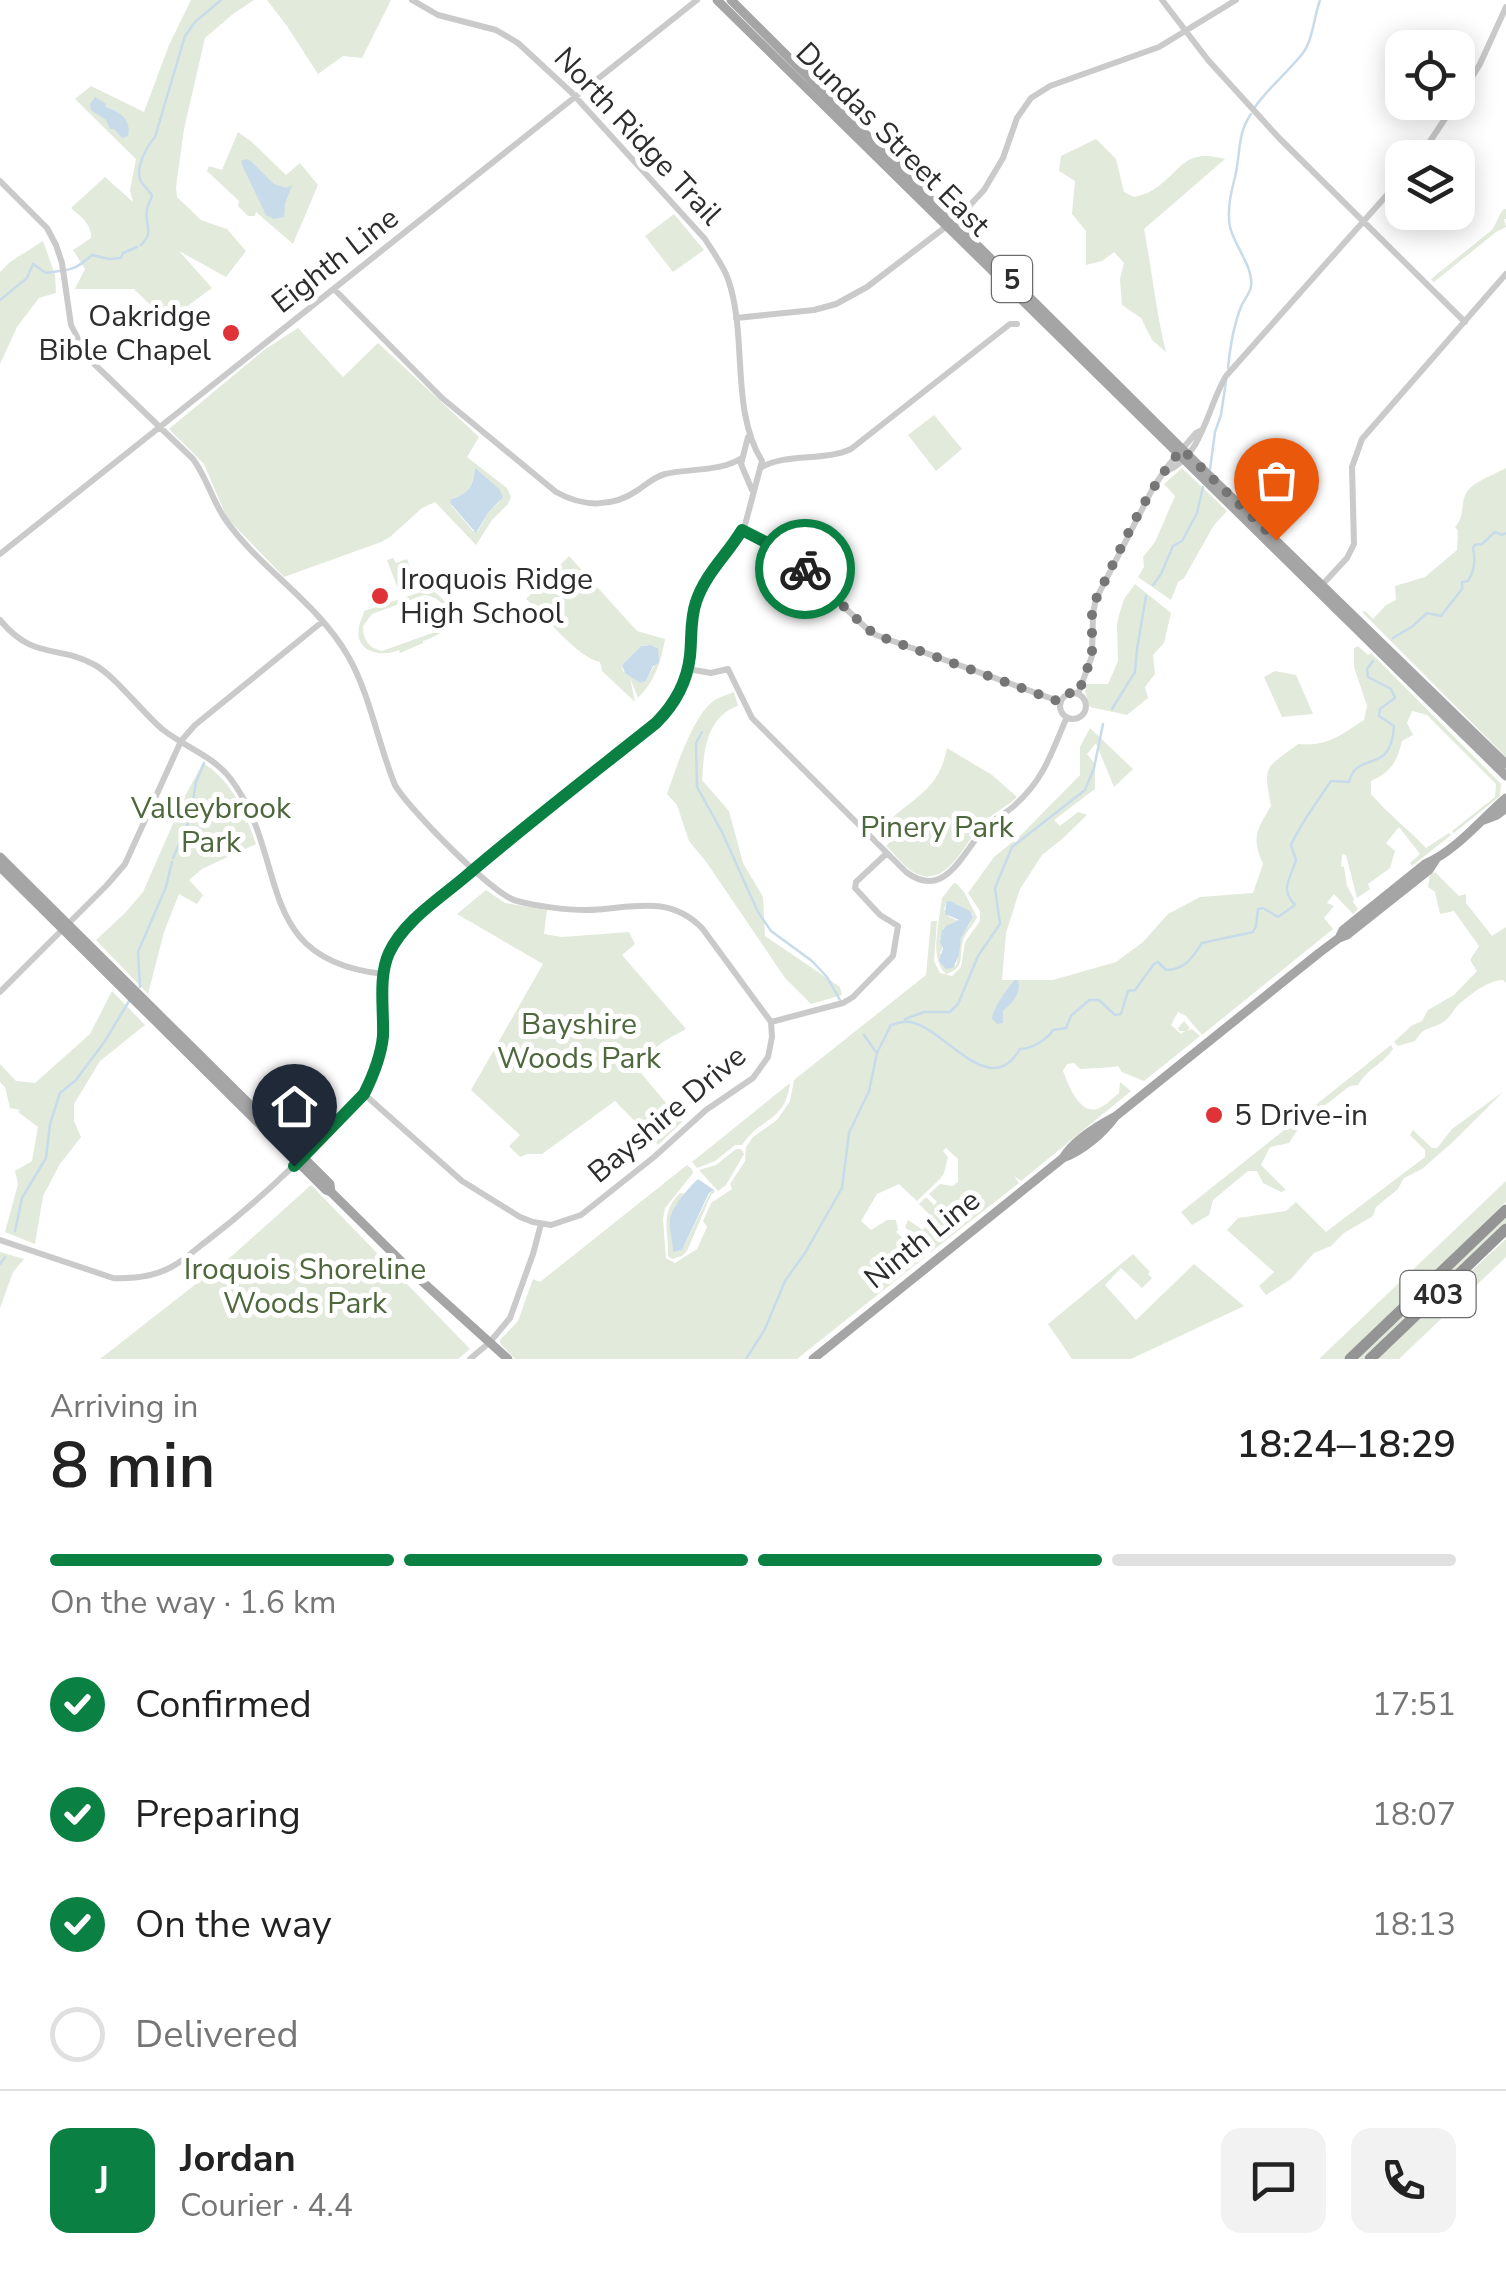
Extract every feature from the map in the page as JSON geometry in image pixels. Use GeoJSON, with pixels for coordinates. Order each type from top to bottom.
{"type":"FeatureCollection","features":[{"type":"Feature","properties":{"kind":"highway","name":"403"},"geometry":{"type":"LineString","coordinates":[[1350,1359],[1506,1210]]}},
{"type":"Feature","properties":{"kind":"highway","name":"403"},"geometry":{"type":"LineString","coordinates":[[1370,1359],[1506,1229]]}},
{"type":"Feature","properties":{"kind":"main road","name":"Dundas Street East"},"geometry":{"type":"LineString","coordinates":[[717,0],[949,223]]}},
{"type":"Feature","properties":{"kind":"main road","name":"Dundas Street East"},"geometry":{"type":"LineString","coordinates":[[730,0],[1182,454],[1506,764]]}},
{"type":"Feature","properties":{"kind":"main road","name":"Dundas Street East"},"geometry":{"type":"LineString","coordinates":[[1319,587],[1506,776]]}},
{"type":"Feature","properties":{"kind":"main road","name":"Ninth Line"},"geometry":{"type":"LineString","coordinates":[[813,1359],[1064,1158],[1068,1150],[1429,870],[1436,859],[1506,798]]}},
{"type":"Feature","properties":{"kind":"main road","name":"Ninth Line"},"geometry":{"type":"LineString","coordinates":[[1482,821],[1506,808]]}},
{"type":"Feature","properties":{"kind":"main road"},"geometry":{"type":"LineString","coordinates":[[0,857],[65,927]]}},
{"type":"Feature","properties":{"kind":"main road"},"geometry":{"type":"LineString","coordinates":[[0,868],[330,1184],[332,1192],[415,1276],[473,1325],[500,1359]]}},
{"type":"Feature","properties":{"kind":"main road"},"geometry":{"type":"LineString","coordinates":[[488,1344],[508,1359]]}},
{"type":"Feature","properties":{"kind":"street","name":"North Ridge Trail"},"geometry":{"type":"LineString","coordinates":[[412,0],[438,15],[511,37],[576,97],[705,239],[728,280],[736,318],[748,437],[743,456]]}},
{"type":"Feature","properties":{"kind":"street","name":"Eighth Line"},"geometry":{"type":"LineString","coordinates":[[0,554],[697,0]]}},
{"type":"Feature","properties":{"kind":"street"},"geometry":{"type":"LineString","coordinates":[[1162,0],[1208,60],[1279,138],[1465,322]]}},
{"type":"Feature","properties":{"kind":"street"},"geometry":{"type":"LineString","coordinates":[[736,318],[814,310],[836,304],[875,282],[960,216],[984,190],[1002,158],[1017,118],[1031,98],[1050,86],[1159,47],[1236,0]]}},
{"type":"Feature","properties":{"kind":"street"},"geometry":{"type":"LineString","coordinates":[[1475,72],[1506,7]]}},
{"type":"Feature","properties":{"kind":"street","name":"Bayshire Drive"},"geometry":{"type":"LineString","coordinates":[[0,182],[46,228],[62,263],[71,325],[88,358],[203,471],[225,520],[339,642],[354,666],[402,798],[500,893],[514,901],[583,910],[668,906],[690,916],[771,1022],[770,1054],[753,1078],[706,1110],[581,1215],[560,1224],[540,1224]]}},
{"type":"Feature","properties":{"kind":"street"},"geometry":{"type":"LineString","coordinates":[[1078,694],[1092,656],[1094,602],[1148,497],[1165,472],[1200,438],[1225,378],[1385,198]]}},
{"type":"Feature","properties":{"kind":"street"},"geometry":{"type":"LineString","coordinates":[[1319,587],[1347,558],[1354,544],[1352,467],[1360,443],[1506,274]]}},
{"type":"Feature","properties":{"kind":"street"},"geometry":{"type":"LineString","coordinates":[[334,289],[442,398],[568,498],[608,504],[661,475],[730,465],[750,452],[774,461]]}},
{"type":"Feature","properties":{"kind":"street"},"geometry":{"type":"LineString","coordinates":[[730,465],[755,472],[774,461],[840,454],[851,449],[1010,324],[1016,324]]}},
{"type":"Feature","properties":{"kind":"street","name":"North Ridge Trail"},"geometry":{"type":"LineString","coordinates":[[748,437],[758,454]]}},
{"type":"Feature","properties":{"kind":"street"},"geometry":{"type":"LineString","coordinates":[[0,1240],[113,1278],[157,1274],[178,1264],[238,1217],[301,1160],[364,1094],[381,1050],[388,955],[413,920],[656,723],[675,701],[688,670],[696,602],[706,579],[742,530],[750,512],[762,461],[758,454]]}},
{"type":"Feature","properties":{"kind":"street"},"geometry":{"type":"LineString","coordinates":[[743,456],[741,464],[753,491]]}},
{"type":"Feature","properties":{"kind":"street"},"geometry":{"type":"LineString","coordinates":[[742,530],[792,556],[876,635],[1060,702]]}},
{"type":"Feature","properties":{"kind":"street"},"geometry":{"type":"LineString","coordinates":[[0,620],[32,647],[96,666],[163,730],[226,774],[253,818],[281,905],[293,928],[319,955],[337,965],[384,974]]}},
{"type":"Feature","properties":{"kind":"street"},"geometry":{"type":"LineString","coordinates":[[0,992],[125,864],[181,741],[195,725],[322,622]]}},
{"type":"Feature","properties":{"kind":"street"},"geometry":{"type":"LineString","coordinates":[[688,670],[728,669],[752,718],[916,879],[936,880],[950,873],[985,827],[1014,807],[1040,780],[1067,717]]}},
{"type":"Feature","properties":{"kind":"street"},"geometry":{"type":"LineString","coordinates":[[1070,693],[1078,694],[1084,698],[1086,710],[1078,718],[1067,717],[1060,702],[1070,693]]}},
{"type":"Feature","properties":{"kind":"street"},"geometry":{"type":"LineString","coordinates":[[771,1022],[844,1003],[894,956],[898,926],[880,915],[854,888],[887,852]]}},
{"type":"Feature","properties":{"kind":"street"},"geometry":{"type":"LineString","coordinates":[[364,1094],[473,1189],[540,1224],[510,1318],[470,1359]]}},
{"type":"Feature","properties":{"kind":"green space"},"geometry":{"type":"Polygon","coordinates":[[[191,0],[254,0],[205,38],[184,129],[176,187],[177,197],[201,220],[227,229],[246,251],[226,277],[179,251],[212,288],[167,321],[134,289],[75,289],[85,269],[73,250],[91,238],[91,233],[71,208],[105,177],[133,202],[130,190],[136,159],[75,99],[91,86],[144,112],[191,0]]]}},
{"type":"Feature","properties":{"kind":"green space"},"geometry":{"type":"Polygon","coordinates":[[[267,0],[391,0],[362,58],[343,56],[318,74],[267,0]]]}},
{"type":"Feature","properties":{"kind":"green space"},"geometry":{"type":"Polygon","coordinates":[[[238,132],[286,175],[300,163],[318,185],[293,244],[256,212],[255,216],[248,216],[238,206],[239,201],[207,171],[209,166],[222,170],[238,132]]]}},
{"type":"Feature","properties":{"kind":"green space"},"geometry":{"type":"Polygon","coordinates":[[[1096,139],[1116,159],[1124,192],[1134,197],[1151,191],[1190,159],[1225,159],[1144,229],[1166,352],[1152,340],[1141,318],[1122,305],[1120,279],[1124,263],[1114,252],[1102,261],[1086,265],[1086,231],[1072,214],[1075,181],[1059,171],[1061,156],[1096,139]]]}},
{"type":"Feature","properties":{"kind":"green space"},"geometry":{"type":"Polygon","coordinates":[[[1504,209],[1506,227],[1434,282],[1431,279],[1492,230],[1504,209]]]}},
{"type":"Feature","properties":{"kind":"green space"},"geometry":{"type":"Polygon","coordinates":[[[674,214],[704,250],[673,272],[645,236],[674,214]]]}},
{"type":"Feature","properties":{"kind":"green space"},"geometry":{"type":"Polygon","coordinates":[[[43,241],[55,275],[56,293],[39,298],[17,327],[0,364],[0,272],[43,241]]]}},
{"type":"Feature","properties":{"kind":"green space"},"geometry":{"type":"Polygon","coordinates":[[[298,328],[343,377],[378,343],[479,437],[467,457],[507,488],[511,497],[508,504],[476,545],[435,502],[381,542],[284,577],[227,518],[204,464],[169,429],[264,350],[298,328]],[[475,469],[469,489],[451,499],[451,505],[473,531],[478,531],[500,501],[475,469]]]}},
{"type":"Feature","properties":{"kind":"green space"},"geometry":{"type":"Polygon","coordinates":[[[934,415],[962,449],[936,471],[908,435],[934,415]]]}},
{"type":"Feature","properties":{"kind":"green space"},"geometry":{"type":"Polygon","coordinates":[[[1182,468],[1227,511],[1178,582],[1171,600],[1138,577],[1144,567],[1143,557],[1155,542],[1175,496],[1164,484],[1182,468]]]}},
{"type":"Feature","properties":{"kind":"green space"},"geometry":{"type":"Polygon","coordinates":[[[1506,468],[1506,757],[1362,612],[1373,619],[1396,600],[1395,586],[1425,577],[1457,550],[1455,527],[1466,493],[1506,468]]]}},
{"type":"Feature","properties":{"kind":"green space"},"geometry":{"type":"Polygon","coordinates":[[[569,556],[637,631],[665,639],[649,685],[638,698],[630,678],[635,702],[602,671],[600,662],[572,645],[526,599],[569,556]],[[641,646],[622,665],[623,671],[640,683],[646,681],[657,660],[657,647],[641,646]]]}},
{"type":"Feature","properties":{"kind":"green space"},"geometry":{"type":"Polygon","coordinates":[[[393,558],[396,563],[407,559],[417,586],[399,592],[387,560],[393,558]]]}},
{"type":"Feature","properties":{"kind":"green space"},"geometry":{"type":"Polygon","coordinates":[[[1135,584],[1171,613],[1164,643],[1153,655],[1155,674],[1145,687],[1148,698],[1127,715],[1090,707],[1085,691],[1087,684],[1108,684],[1118,661],[1119,615],[1135,584]]]}},
{"type":"Feature","properties":{"kind":"green space"},"geometry":{"type":"Polygon","coordinates":[[[430,589],[446,604],[451,618],[443,631],[423,643],[400,653],[377,653],[361,642],[359,627],[364,611],[430,589]],[[424,595],[372,614],[363,626],[367,642],[382,651],[438,631],[446,614],[442,603],[424,595]]]}},
{"type":"Feature","properties":{"kind":"green space"},"geometry":{"type":"Polygon","coordinates":[[[1358,646],[1368,655],[1371,653],[1501,784],[1500,796],[1454,833],[1495,797],[1496,784],[1427,715],[1412,711],[1407,723],[1413,735],[1402,741],[1388,770],[1371,781],[1371,794],[1426,848],[1451,835],[1412,866],[1410,863],[1420,854],[1399,827],[1386,843],[1395,851],[1390,868],[1357,898],[1346,855],[1342,854],[1341,866],[1358,909],[1353,914],[1334,894],[1327,903],[1334,906],[1324,918],[1333,929],[1202,1035],[1178,1012],[1171,1025],[1181,1034],[1185,1031],[1178,1028],[1184,1021],[1190,1028],[1187,1031],[1192,1029],[1200,1036],[1144,1081],[1122,1072],[1118,1066],[1080,1069],[1074,1063],[1067,1064],[1065,1077],[1085,1107],[1097,1109],[1105,1104],[1119,1093],[1120,1082],[1131,1091],[1021,1181],[1014,1176],[1019,1183],[931,1252],[905,1227],[908,1220],[923,1230],[933,1218],[919,1204],[926,1197],[934,1205],[937,1202],[929,1194],[940,1184],[953,1186],[958,1182],[958,1159],[946,1148],[943,1151],[948,1157],[944,1173],[917,1201],[899,1184],[877,1194],[861,1221],[871,1230],[887,1220],[896,1220],[896,1232],[925,1257],[797,1359],[515,1359],[500,1343],[518,1321],[533,1279],[540,1282],[687,1165],[693,1173],[665,1208],[666,1258],[675,1263],[697,1249],[707,1227],[703,1221],[711,1203],[732,1189],[730,1184],[745,1161],[746,1147],[777,1120],[790,1101],[794,1080],[926,975],[931,921],[937,921],[934,961],[940,973],[952,976],[961,967],[965,942],[980,921],[980,911],[968,893],[994,857],[1080,775],[1080,747],[1090,728],[1133,769],[1114,787],[1096,743],[1087,754],[1095,764],[1095,789],[1054,820],[1060,826],[1078,812],[1087,815],[1042,855],[1020,889],[1006,933],[1002,980],[1053,980],[1116,962],[1143,942],[1168,914],[1200,897],[1253,893],[1263,864],[1257,834],[1271,806],[1269,769],[1298,744],[1326,742],[1364,720],[1367,706],[1354,667],[1354,648],[1358,646]]]}},
{"type":"Feature","properties":{"kind":"green space"},"geometry":{"type":"Polygon","coordinates":[[[1275,671],[1296,675],[1313,714],[1282,717],[1264,677],[1275,671]]]}},
{"type":"Feature","properties":{"kind":"green space"},"geometry":{"type":"Polygon","coordinates":[[[734,692],[738,706],[727,711],[713,727],[702,780],[729,811],[743,863],[763,897],[765,936],[840,987],[842,995],[811,1004],[785,978],[689,841],[677,805],[667,794],[697,721],[713,701],[734,692]]]}},
{"type":"Feature","properties":{"kind":"green space","name":"Pinery Park"},"geometry":{"type":"Polygon","coordinates":[[[947,748],[992,775],[1017,797],[984,822],[945,870],[926,876],[911,870],[886,846],[902,830],[892,818],[934,781],[947,748]]]}},
{"type":"Feature","properties":{"kind":"green space","name":"Valleybrook Park"},"geometry":{"type":"Polygon","coordinates":[[[203,763],[230,788],[256,844],[202,869],[189,880],[203,895],[197,904],[179,894],[164,932],[148,994],[96,940],[143,892],[203,763]]]}},
{"type":"Feature","properties":{"kind":"green space"},"geometry":{"type":"Polygon","coordinates":[[[1435,872],[1459,896],[1466,894],[1466,903],[1492,936],[1506,927],[1506,983],[1497,981],[1480,988],[1442,1023],[1424,1031],[1415,1041],[1398,1046],[1394,1042],[1422,1021],[1428,1010],[1454,995],[1477,971],[1470,960],[1479,946],[1454,911],[1440,914],[1435,892],[1428,887],[1430,875],[1435,872]]]}},
{"type":"Feature","properties":{"kind":"green space"},"geometry":{"type":"Polygon","coordinates":[[[953,884],[964,892],[977,917],[964,938],[960,964],[946,974],[938,959],[936,941],[942,898],[953,884]],[[946,902],[944,909],[949,917],[959,921],[944,928],[940,940],[940,953],[956,966],[962,935],[973,915],[946,902]]]}},
{"type":"Feature","properties":{"kind":"green space","name":"Bayshire Woods Park"},"geometry":{"type":"Polygon","coordinates":[[[486,890],[505,903],[547,910],[544,934],[562,937],[629,932],[635,944],[622,955],[686,1029],[653,1051],[641,1073],[682,1122],[658,1145],[615,1101],[542,1154],[520,1157],[509,1146],[520,1135],[471,1090],[543,964],[457,914],[486,890]]]}},
{"type":"Feature","properties":{"kind":"green space"},"geometry":{"type":"Polygon","coordinates":[[[112,991],[145,1025],[100,1061],[74,1104],[74,1121],[81,1137],[60,1164],[43,1196],[35,1244],[5,1232],[18,1184],[15,1171],[32,1161],[38,1127],[20,1110],[10,1108],[0,1082],[0,1064],[16,1081],[35,1083],[90,1034],[112,991]]]}},
{"type":"Feature","properties":{"kind":"green space"},"geometry":{"type":"Polygon","coordinates":[[[1391,1045],[1389,1055],[1358,1085],[1350,1086],[1302,1123],[1289,1143],[1270,1147],[1261,1165],[1286,1190],[1281,1192],[1263,1183],[1257,1171],[1248,1171],[1213,1200],[1209,1215],[1192,1225],[1181,1212],[1391,1045]]]}},
{"type":"Feature","properties":{"kind":"green space"},"geometry":{"type":"Polygon","coordinates":[[[790,1083],[783,1106],[742,1145],[735,1145],[715,1161],[697,1168],[692,1162],[790,1083]]]}},
{"type":"Feature","properties":{"kind":"green space"},"geometry":{"type":"Polygon","coordinates":[[[1503,1092],[1422,1169],[1404,1178],[1398,1189],[1376,1207],[1373,1216],[1344,1233],[1331,1246],[1314,1253],[1291,1279],[1266,1295],[1259,1286],[1274,1272],[1227,1230],[1238,1218],[1286,1211],[1296,1202],[1326,1232],[1425,1157],[1425,1150],[1410,1135],[1413,1130],[1437,1148],[1452,1129],[1503,1092]]]}},
{"type":"Feature","properties":{"kind":"green space"},"geometry":{"type":"Polygon","coordinates":[[[736,1149],[744,1154],[726,1185],[718,1191],[699,1170],[716,1165],[736,1149]]]}},
{"type":"Feature","properties":{"kind":"green space"},"geometry":{"type":"Polygon","coordinates":[[[1506,1181],[1506,1202],[1344,1359],[1319,1359],[1506,1181]]]}},
{"type":"Feature","properties":{"kind":"green space","name":"Iroquois Shoreline Woods Park"},"geometry":{"type":"Polygon","coordinates":[[[311,1185],[470,1349],[458,1359],[100,1359],[233,1255],[311,1185]]]}},
{"type":"Feature","properties":{"kind":"green space"},"geometry":{"type":"Polygon","coordinates":[[[714,1190],[687,1251],[672,1259],[668,1256],[666,1222],[673,1201],[680,1193],[687,1194],[675,1206],[673,1251],[682,1250],[710,1193],[714,1190]]]}},
{"type":"Feature","properties":{"kind":"green space"},"geometry":{"type":"Polygon","coordinates":[[[1506,1216],[1506,1225],[1364,1359],[1355,1359],[1506,1216]]]}},
{"type":"Feature","properties":{"kind":"green space"},"geometry":{"type":"Polygon","coordinates":[[[1506,1239],[1506,1257],[1399,1359],[1376,1359],[1506,1239]]]}},
{"type":"Feature","properties":{"kind":"green space"},"geometry":{"type":"Polygon","coordinates":[[[0,1252],[24,1259],[13,1272],[0,1308],[0,1252]]]}},
{"type":"Feature","properties":{"kind":"green space"},"geometry":{"type":"Polygon","coordinates":[[[1133,1254],[1152,1278],[1142,1288],[1121,1268],[1105,1285],[1136,1320],[1194,1264],[1244,1306],[1131,1359],[1072,1359],[1048,1324],[1133,1254]]]}},
{"type":"Feature","properties":{"kind":"water"},"geometry":{"type":"Polygon","coordinates":[[[95,97],[123,117],[128,136],[122,138],[91,110],[95,97]]]}},
{"type":"Feature","properties":{"kind":"water"},"geometry":{"type":"Polygon","coordinates":[[[246,159],[274,184],[286,188],[292,185],[284,217],[274,219],[266,215],[243,167],[241,161],[246,159]]]}},
{"type":"Feature","properties":{"kind":"water"},"geometry":{"type":"Polygon","coordinates":[[[475,468],[503,497],[476,533],[450,503],[469,488],[475,468]]]}},
{"type":"Feature","properties":{"kind":"water"},"geometry":{"type":"Polygon","coordinates":[[[641,646],[658,648],[659,663],[640,683],[625,673],[622,665],[641,646]]]}},
{"type":"Feature","properties":{"kind":"water"},"geometry":{"type":"Polygon","coordinates":[[[946,902],[970,911],[973,917],[961,938],[953,968],[946,969],[939,961],[942,931],[959,920],[945,914],[946,902]]]}},
{"type":"Feature","properties":{"kind":"water"},"geometry":{"type":"Polygon","coordinates":[[[1015,980],[1019,985],[1017,993],[1003,1011],[1003,1023],[997,1024],[992,1019],[995,1009],[1015,980]]]}},
{"type":"Feature","properties":{"kind":"water"},"geometry":{"type":"Polygon","coordinates":[[[698,1179],[714,1190],[682,1250],[673,1252],[671,1214],[698,1179]]]}},
{"type":"Feature","properties":{"kind":"waterway"},"geometry":{"type":"LineString","coordinates":[[141,245],[148,232],[146,216],[152,196],[140,178],[142,159],[155,137],[185,36],[221,0]]}},
{"type":"Feature","properties":{"kind":"waterway"},"geometry":{"type":"LineString","coordinates":[[1255,107],[1303,53],[1320,0]]}},
{"type":"Feature","properties":{"kind":"waterway"},"geometry":{"type":"LineString","coordinates":[[1228,368],[1236,322],[1251,286],[1250,272],[1232,234],[1229,216],[1241,138],[1251,114]]}},
{"type":"Feature","properties":{"kind":"waterway"},"geometry":{"type":"LineString","coordinates":[[0,300],[27,278],[33,264],[46,273],[66,270],[92,255],[121,258],[137,247]]}},
{"type":"Feature","properties":{"kind":"waterway"},"geometry":{"type":"LineString","coordinates":[[1210,469],[1226,381]]}},
{"type":"Feature","properties":{"kind":"waterway"},"geometry":{"type":"LineString","coordinates":[[1153,585],[1173,546],[1182,541],[1197,513],[1203,487]]}},
{"type":"Feature","properties":{"kind":"waterway"},"geometry":{"type":"LineString","coordinates":[[1393,638],[1427,613],[1441,616],[1462,589],[1462,582],[1470,577],[1475,545],[1495,532],[1506,533]]}},
{"type":"Feature","properties":{"kind":"waterway"},"geometry":{"type":"LineString","coordinates":[[1112,709],[1135,672],[1146,596]]}},
{"type":"Feature","properties":{"kind":"waterway"},"geometry":{"type":"LineString","coordinates":[[746,1359],[765,1329],[785,1281],[842,1188],[849,1133],[869,1091],[877,1053],[891,1025],[914,1023],[969,1059],[996,1068],[1009,1063],[1020,1049],[1043,1040],[1053,1030],[1066,1028],[1071,1016],[1089,1000],[1099,1000],[1115,1015],[1121,1014],[1128,991],[1135,990],[1154,964],[1158,962],[1166,970],[1178,968],[1202,943],[1253,932],[1258,909],[1278,917],[1295,905],[1287,888],[1296,860],[1291,845],[1300,828],[1331,781],[1349,782],[1353,772],[1381,757],[1392,742],[1394,726],[1379,716],[1380,709],[1395,698],[1391,689],[1368,677],[1367,669],[1373,661]]}},
{"type":"Feature","properties":{"kind":"waterway"},"geometry":{"type":"LineString","coordinates":[[905,1019],[924,1012],[950,1012],[958,1004],[978,956],[1000,924],[995,888],[1012,847],[1085,790],[1103,724]]}},
{"type":"Feature","properties":{"kind":"waterway"},"geometry":{"type":"LineString","coordinates":[[702,732],[696,743],[697,787],[758,912],[771,931],[827,977],[840,1000]]}},
{"type":"Feature","properties":{"kind":"waterway"},"geometry":{"type":"LineString","coordinates":[[173,858],[190,819],[196,782],[204,763]]}},
{"type":"Feature","properties":{"kind":"waterway"},"geometry":{"type":"LineString","coordinates":[[140,987],[138,952],[166,887],[172,862]]}},
{"type":"Feature","properties":{"kind":"waterway"},"geometry":{"type":"LineString","coordinates":[[15,1231],[22,1198],[46,1158],[50,1124],[60,1093],[76,1080],[129,1001]]}},
{"type":"Feature","properties":{"kind":"waterway"},"geometry":{"type":"LineString","coordinates":[[864,1035],[876,1052]]}},
{"type":"Feature","properties":{"kind":"waterway"},"geometry":{"type":"LineString","coordinates":[[0,1264],[5,1257]]}},
{"type":"Feature","properties":{"kind":"way so far"},"geometry":{"type":"LineString","coordinates":[[805,569],[876,635],[1060,702],[1070,693],[1078,694],[1091,658],[1096,599],[1153,488],[1182,449],[1276,540]]}},
{"type":"Feature","properties":{"kind":"place","name":"Oakridge Bible Chapel"},"geometry":{"type":"Point","coordinates":[231,333]}},
{"type":"Feature","properties":{"kind":"place","name":"Iroquois Ridge High School"},"geometry":{"type":"Point","coordinates":[380,596]}},
{"type":"Feature","properties":{"kind":"place","name":"5 Drive-in"},"geometry":{"type":"Point","coordinates":[1214,1115]}},
{"type":"Feature","properties":{"kind":"route"},"geometry":{"type":"LineString","coordinates":[[294,1166],[364,1094],[381,1050],[384,974],[388,955],[397,940],[413,920],[668,711],[687,673],[696,602],[706,579],[742,530],[789,554],[805,569]]}}]}
